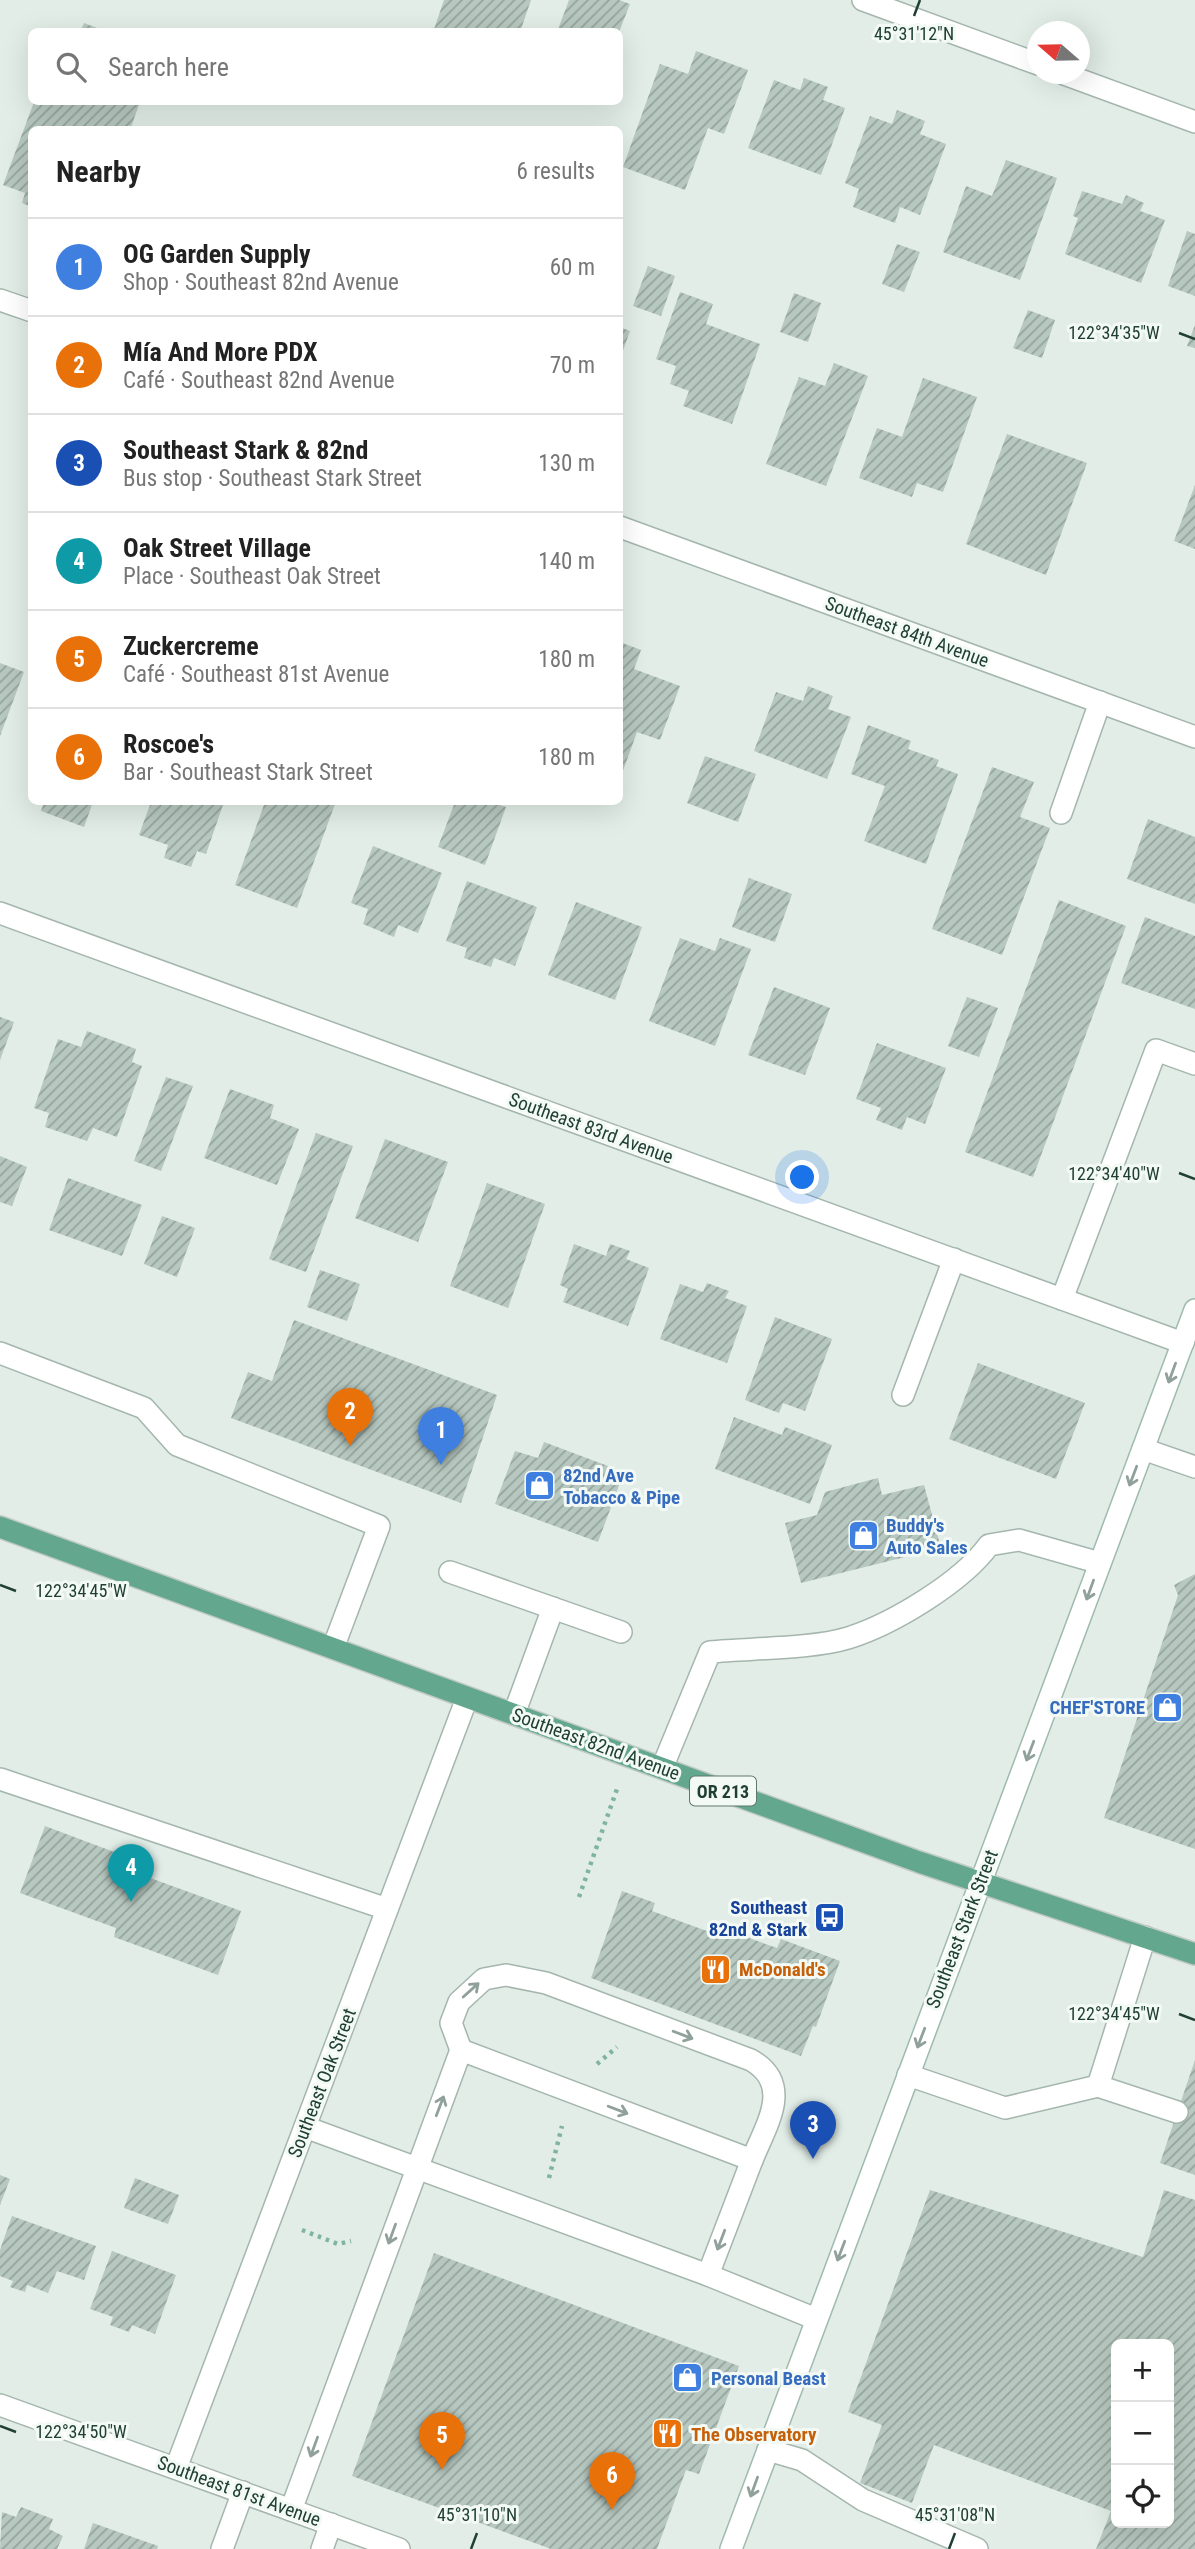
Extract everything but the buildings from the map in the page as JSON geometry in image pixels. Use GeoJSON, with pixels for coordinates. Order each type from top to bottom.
{"type":"FeatureCollection","features":[{"type":"Feature","properties":{"kind":"main road","name":"Southeast 82nd Avenue"},"geometry":{"type":"LineString","coordinates":[[0,1527],[980,1883],[1195,1954]]}},
{"type":"Feature","properties":{"kind":"street"},"geometry":{"type":"LineString","coordinates":[[863,0],[1027,60]]}},
{"type":"Feature","properties":{"kind":"street"},"geometry":{"type":"LineString","coordinates":[[1090,84],[1195,122]]}},
{"type":"Feature","properties":{"kind":"street"},"geometry":{"type":"LineString","coordinates":[[0,300],[28,310]]}},
{"type":"Feature","properties":{"kind":"street","name":"Southeast 84th Avenue"},"geometry":{"type":"LineString","coordinates":[[623,528],[1195,737]]}},
{"type":"Feature","properties":{"kind":"street"},"geometry":{"type":"LineString","coordinates":[[1061,813],[1100,702]]}},
{"type":"Feature","properties":{"kind":"street","name":"Southeast 83rd Avenue"},"geometry":{"type":"LineString","coordinates":[[0,913],[1183,1343]]}},
{"type":"Feature","properties":{"kind":"street"},"geometry":{"type":"LineString","coordinates":[[1062,1299],[1156,1050],[1195,1065]]}},
{"type":"Feature","properties":{"kind":"street"},"geometry":{"type":"LineString","coordinates":[[903,1395],[954,1259]]}},
{"type":"Feature","properties":{"kind":"street","name":"Southeast Stark Street"},"geometry":{"type":"LineString","coordinates":[[735,2548],[816,2319],[1195,1310]]}},
{"type":"Feature","properties":{"kind":"street"},"geometry":{"type":"LineString","coordinates":[[0,1353],[144,1408],[177,1445],[379,1527],[332,1648]]}},
{"type":"Feature","properties":{"kind":"street"},"geometry":{"type":"LineString","coordinates":[[1143,1449],[1195,1466]]}},
{"type":"Feature","properties":{"kind":"street"},"geometry":{"type":"LineString","coordinates":[[662,1768],[710,1653],[848,1638],[891,1618],[945,1586],[976,1563],[989,1545],[1018,1540],[1100,1563]]}},
{"type":"Feature","properties":{"kind":"street"},"geometry":{"type":"LineString","coordinates":[[450,1572],[621,1632]]}},
{"type":"Feature","properties":{"kind":"street"},"geometry":{"type":"LineString","coordinates":[[514,1714],[553,1608]]}},
{"type":"Feature","properties":{"kind":"street","name":"Southeast Oak Street"},"geometry":{"type":"LineString","coordinates":[[176,2468],[467,1698]]}},
{"type":"Feature","properties":{"kind":"street"},"geometry":{"type":"LineString","coordinates":[[0,1779],[387,1909]]}},
{"type":"Feature","properties":{"kind":"street"},"geometry":{"type":"LineString","coordinates":[[1098,2086],[1145,1937]]}},
{"type":"Feature","properties":{"kind":"street"},"geometry":{"type":"LineString","coordinates":[[291,2510],[461,2050],[451,2023],[459,2002],[484,1979],[506,1975],[546,1983],[751,2060],[768,2070],[774,2084],[773,2109],[708,2275]]}},
{"type":"Feature","properties":{"kind":"street"},"geometry":{"type":"LineString","coordinates":[[461,2050],[751,2160]]}},
{"type":"Feature","properties":{"kind":"street"},"geometry":{"type":"LineString","coordinates":[[908,2075],[1005,2108],[1098,2086],[1177,2112]]}},
{"type":"Feature","properties":{"kind":"street"},"geometry":{"type":"LineString","coordinates":[[305,2127],[708,2275],[816,2319]]}},
{"type":"Feature","properties":{"kind":"street","name":"Southeast 81st Avenue"},"geometry":{"type":"LineString","coordinates":[[0,2405],[399,2549]]}},
{"type":"Feature","properties":{"kind":"street"},"geometry":{"type":"LineString","coordinates":[[768,2449],[802,2460],[863,2500],[977,2549]]}},
{"type":"Feature","properties":{"kind":"street"},"geometry":{"type":"LineString","coordinates":[[222,2549],[243,2492]]}},
{"type":"Feature","properties":{"kind":"street"},"geometry":{"type":"LineString","coordinates":[[323,2549],[331,2524]]}},
{"type":"Feature","properties":{"kind":"path"},"geometry":{"type":"LineString","coordinates":[[579,1897],[628,1756]]}},
{"type":"Feature","properties":{"kind":"path"},"geometry":{"type":"LineString","coordinates":[[271,2218],[338,2244],[393,2233]]}},
{"type":"Feature","properties":{"kind":"place","name":"Mía And More PDX"},"geometry":{"type":"Point","coordinates":[350,1446]}},
{"type":"Feature","properties":{"kind":"place","name":"OG Garden Supply"},"geometry":{"type":"Point","coordinates":[441,1465]}},
{"type":"Feature","properties":{"kind":"place","name":"82nd Ave Tobacco & Pipe"},"geometry":{"type":"Point","coordinates":[540,1486]}},
{"type":"Feature","properties":{"kind":"place","name":"Buddy's Auto Sales"},"geometry":{"type":"Point","coordinates":[863,1536]}},
{"type":"Feature","properties":{"kind":"place","name":"CHEF'STORE"},"geometry":{"type":"Point","coordinates":[1168,1707]}},
{"type":"Feature","properties":{"kind":"place","name":"Oak Street Village"},"geometry":{"type":"Point","coordinates":[131,1902]}},
{"type":"Feature","properties":{"kind":"place","name":"Southeast 82nd & Stark"},"geometry":{"type":"Point","coordinates":[830,1918]}},
{"type":"Feature","properties":{"kind":"place","name":"McDonald's"},"geometry":{"type":"Point","coordinates":[716,1969]}},
{"type":"Feature","properties":{"kind":"place","name":"Southeast Stark & 82nd"},"geometry":{"type":"Point","coordinates":[813,2159]}},
{"type":"Feature","properties":{"kind":"place","name":"Personal Beast"},"geometry":{"type":"Point","coordinates":[688,2378]}},
{"type":"Feature","properties":{"kind":"place","name":"The Observatory"},"geometry":{"type":"Point","coordinates":[668,2434]}},
{"type":"Feature","properties":{"kind":"place","name":"Zuckercreme"},"geometry":{"type":"Point","coordinates":[442,2470]}},
{"type":"Feature","properties":{"kind":"place","name":"Roscoe's"},"geometry":{"type":"Point","coordinates":[612,2510]}}]}
